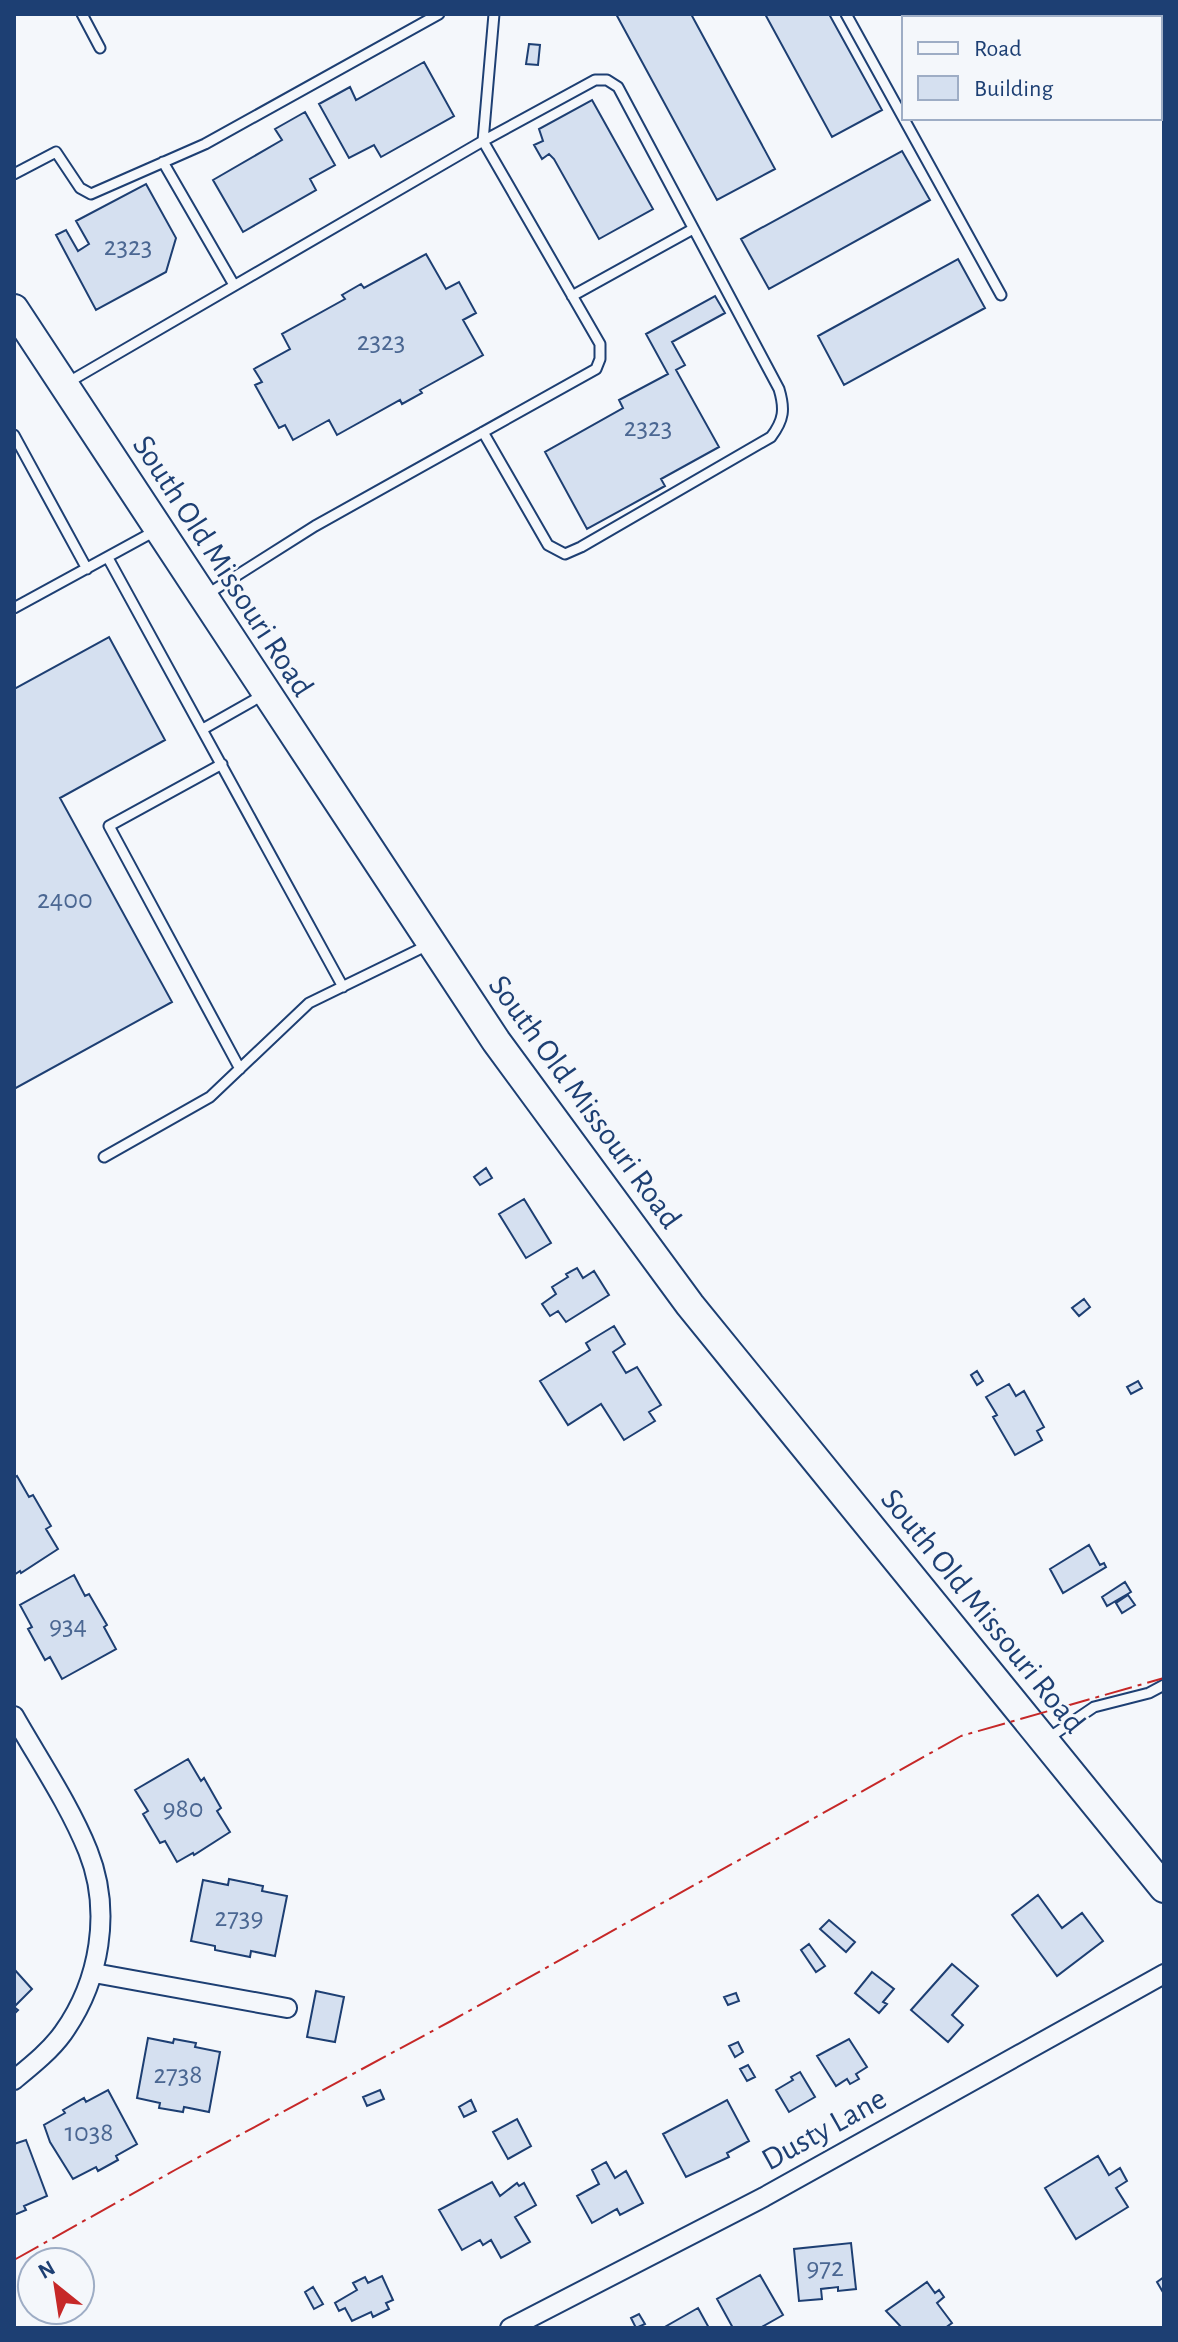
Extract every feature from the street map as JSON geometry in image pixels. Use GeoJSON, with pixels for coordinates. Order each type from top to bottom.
{"type":"FeatureCollection","features":[{"type":"Feature","properties":{"kind":"main road","name":"South Old Missouri Road"},"geometry":{"type":"LineString","coordinates":[[14,309],[496,1041],[690,1305],[1164,1888]]}},
{"type":"Feature","properties":{"kind":"street"},"geometry":{"type":"LineString","coordinates":[[14,1716],[89,1853],[101,1913],[94,1973],[63,2034],[14,2080]]}},
{"type":"Feature","properties":{"kind":"street"},"geometry":{"type":"LineString","coordinates":[[94,1973],[287,2008]]}},
{"type":"Feature","properties":{"kind":"street","name":"Dusty Lane"},"geometry":{"type":"LineString","coordinates":[[510,2328],[764,2197],[1164,1974]]}},
{"type":"Feature","properties":{"kind":"lane"},"geometry":{"type":"LineString","coordinates":[[82,14],[100,48]]}},
{"type":"Feature","properties":{"kind":"lane"},"geometry":{"type":"LineString","coordinates":[[14,174],[56,152],[80,188],[91,194],[205,144],[439,14]]}},
{"type":"Feature","properties":{"kind":"lane"},"geometry":{"type":"LineString","coordinates":[[203,597],[315,526],[596,369],[600,344],[483,141],[494,14]]}},
{"type":"Feature","properties":{"kind":"lane"},"geometry":{"type":"LineString","coordinates":[[846,14],[902,116]]}},
{"type":"Feature","properties":{"kind":"lane"},"geometry":{"type":"LineString","coordinates":[[64,385],[483,141],[595,80],[607,80],[618,87],[779,389],[784,406],[782,422],[771,437],[565,554],[548,545],[483,432]]}},
{"type":"Feature","properties":{"kind":"lane"},"geometry":{"type":"LineString","coordinates":[[904,120],[1001,295]]}},
{"type":"Feature","properties":{"kind":"lane"},"geometry":{"type":"LineString","coordinates":[[163,162],[234,285]]}},
{"type":"Feature","properties":{"kind":"lane"},"geometry":{"type":"LineString","coordinates":[[572,296],[693,229]]}},
{"type":"Feature","properties":{"kind":"lane"},"geometry":{"type":"LineString","coordinates":[[14,435],[87,569]]}},
{"type":"Feature","properties":{"kind":"lane"},"geometry":{"type":"LineString","coordinates":[[14,608],[158,529]]}},
{"type":"Feature","properties":{"kind":"lane"},"geometry":{"type":"LineString","coordinates":[[108,558],[343,987]]}},
{"type":"Feature","properties":{"kind":"lane"},"geometry":{"type":"LineString","coordinates":[[203,729],[266,693]]}},
{"type":"Feature","properties":{"kind":"lane"},"geometry":{"type":"LineString","coordinates":[[222,764],[109,826],[240,1069]]}},
{"type":"Feature","properties":{"kind":"lane"},"geometry":{"type":"LineString","coordinates":[[104,1157],[210,1097],[309,1003],[431,944]]}},
{"type":"Feature","properties":{"kind":"lane"},"geometry":{"type":"LineString","coordinates":[[1044,1741],[1094,1707],[1149,1693],[1164,1685]]}},
{"type":"Feature","properties":{"kind":"building"},"geometry":{"type":"Polygon","coordinates":[[[616,14],[691,14],[775,169],[717,200],[616,14]]]}},
{"type":"Feature","properties":{"kind":"building"},"geometry":{"type":"Polygon","coordinates":[[[765,14],[829,14],[882,110],[832,137],[765,14]]]}},
{"type":"Feature","properties":{"kind":"building"},"geometry":{"type":"Polygon","coordinates":[[[529,44],[540,45],[538,65],[526,64],[529,44]]]}},
{"type":"Feature","properties":{"kind":"building"},"geometry":{"type":"Polygon","coordinates":[[[424,62],[454,116],[381,157],[374,145],[349,158],[319,104],[350,87],[356,100],[424,62]]]}},
{"type":"Feature","properties":{"kind":"building"},"geometry":{"type":"Polygon","coordinates":[[[592,100],[653,209],[599,239],[554,159],[549,154],[542,159],[534,145],[543,141],[539,129],[592,100]]]}},
{"type":"Feature","properties":{"kind":"building"},"geometry":{"type":"Polygon","coordinates":[[[305,112],[335,165],[310,179],[316,190],[243,232],[213,180],[282,140],[275,129],[305,112]]]}},
{"type":"Feature","properties":{"kind":"building"},"geometry":{"type":"Polygon","coordinates":[[[902,151],[930,200],[769,289],[741,239],[902,151]]]}},
{"type":"Feature","properties":{"kind":"building"},"geometry":{"type":"Polygon","coordinates":[[[146,184],[176,238],[166,272],[96,310],[56,235],[66,230],[78,251],[89,244],[76,221],[146,184]]]}},
{"type":"Feature","properties":{"kind":"building"},"geometry":{"type":"Polygon","coordinates":[[[426,254],[446,289],[459,282],[476,313],[463,320],[483,355],[420,390],[422,393],[402,404],[400,400],[337,435],[329,420],[293,440],[285,425],[279,428],[255,385],[262,382],[254,369],[290,349],[282,334],[345,299],[342,295],[361,284],[364,288],[426,254]]]}},
{"type":"Feature","properties":{"kind":"building"},"geometry":{"type":"Polygon","coordinates":[[[958,259],[985,308],[844,385],[818,336],[958,259]]]}},
{"type":"Feature","properties":{"kind":"building"},"geometry":{"type":"Polygon","coordinates":[[[715,296],[725,313],[672,342],[685,365],[676,370],[719,447],[661,479],[665,486],[587,529],[545,452],[623,408],[619,400],[668,374],[646,334],[715,296]]]}},
{"type":"Feature","properties":{"kind":"building"},"geometry":{"type":"Polygon","coordinates":[[[109,637],[165,740],[60,798],[172,1002],[14,1089],[14,689],[109,637]]]}},
{"type":"Feature","properties":{"kind":"building"},"geometry":{"type":"Polygon","coordinates":[[[486,1168],[492,1178],[480,1185],[474,1177],[486,1168]]]}},
{"type":"Feature","properties":{"kind":"building"},"geometry":{"type":"Polygon","coordinates":[[[524,1199],[551,1243],[526,1258],[499,1214],[524,1199]]]}},
{"type":"Feature","properties":{"kind":"building"},"geometry":{"type":"Polygon","coordinates":[[[577,1268],[583,1278],[594,1271],[609,1295],[566,1322],[558,1311],[550,1316],[542,1304],[556,1294],[552,1287],[577,1268]]]}},
{"type":"Feature","properties":{"kind":"building"},"geometry":{"type":"Polygon","coordinates":[[[1084,1299],[1090,1307],[1079,1316],[1072,1308],[1084,1299]]]}},
{"type":"Feature","properties":{"kind":"building"},"geometry":{"type":"Polygon","coordinates":[[[614,1326],[625,1344],[613,1352],[626,1373],[637,1367],[661,1405],[649,1412],[655,1421],[624,1440],[601,1404],[568,1425],[540,1381],[590,1350],[586,1343],[614,1326]]]}},
{"type":"Feature","properties":{"kind":"building"},"geometry":{"type":"Polygon","coordinates":[[[977,1371],[983,1381],[977,1385],[971,1375],[977,1371]]]}},
{"type":"Feature","properties":{"kind":"building"},"geometry":{"type":"Polygon","coordinates":[[[1138,1381],[1142,1388],[1131,1394],[1127,1387],[1138,1381]]]}},
{"type":"Feature","properties":{"kind":"building"},"geometry":{"type":"Polygon","coordinates":[[[1009,1384],[1016,1396],[1024,1391],[1044,1427],[1037,1431],[1042,1440],[1015,1455],[993,1417],[997,1415],[986,1397],[1009,1384]]]}},
{"type":"Feature","properties":{"kind":"building"},"geometry":{"type":"Polygon","coordinates":[[[17,1476],[29,1497],[33,1495],[51,1526],[46,1529],[58,1549],[14,1575],[14,1478],[17,1476]]]}},
{"type":"Feature","properties":{"kind":"building"},"geometry":{"type":"Polygon","coordinates":[[[1089,1545],[1100,1565],[1104,1563],[1106,1567],[1063,1593],[1050,1569],[1089,1545]]]}},
{"type":"Feature","properties":{"kind":"building"},"geometry":{"type":"Polygon","coordinates":[[[74,1575],[107,1625],[104,1627],[116,1649],[62,1679],[50,1657],[45,1660],[28,1629],[32,1627],[20,1605],[74,1575]]]}},
{"type":"Feature","properties":{"kind":"building"},"geometry":{"type":"Polygon","coordinates":[[[1125,1582],[1131,1592],[1107,1606],[1102,1597],[1125,1582]]]}},
{"type":"Feature","properties":{"kind":"building"},"geometry":{"type":"Polygon","coordinates":[[[1128,1595],[1135,1605],[1122,1613],[1116,1603],[1128,1595]]]}},
{"type":"Feature","properties":{"kind":"building"},"geometry":{"type":"Polygon","coordinates":[[[188,1759],[201,1781],[204,1778],[221,1808],[217,1811],[230,1832],[177,1862],[165,1841],[160,1843],[143,1814],[148,1811],[135,1790],[188,1759]]]}},
{"type":"Feature","properties":{"kind":"building"},"geometry":{"type":"Polygon","coordinates":[[[229,1879],[263,1886],[262,1891],[287,1896],[275,1956],[251,1951],[250,1957],[215,1950],[215,1946],[191,1941],[203,1880],[228,1885],[229,1879]]]}},
{"type":"Feature","properties":{"kind":"building"},"geometry":{"type":"Polygon","coordinates":[[[1038,1895],[1062,1928],[1082,1913],[1103,1941],[1057,1976],[1012,1915],[1038,1895]]]}},
{"type":"Feature","properties":{"kind":"building"},"geometry":{"type":"Polygon","coordinates":[[[829,1920],[855,1942],[846,1952],[820,1929],[829,1920]]]}},
{"type":"Feature","properties":{"kind":"building"},"geometry":{"type":"Polygon","coordinates":[[[809,1944],[825,1966],[816,1972],[801,1950],[809,1944]]]}},
{"type":"Feature","properties":{"kind":"building"},"geometry":{"type":"Polygon","coordinates":[[[952,1964],[978,1986],[952,2015],[963,2025],[948,2042],[911,2010],[952,1964]]]}},
{"type":"Feature","properties":{"kind":"building"},"geometry":{"type":"Polygon","coordinates":[[[14,1969],[32,1989],[14,2007],[14,1969]]]}},
{"type":"Feature","properties":{"kind":"building"},"geometry":{"type":"Polygon","coordinates":[[[872,1972],[894,1989],[883,2002],[887,2004],[879,2013],[855,1993],[872,1972]]]}},
{"type":"Feature","properties":{"kind":"building"},"geometry":{"type":"Polygon","coordinates":[[[316,1991],[344,1997],[335,2042],[307,2037],[316,1991]]]}},
{"type":"Feature","properties":{"kind":"building"},"geometry":{"type":"Polygon","coordinates":[[[736,1993],[739,2001],[728,2005],[724,1997],[736,1993]]]}},
{"type":"Feature","properties":{"kind":"building"},"geometry":{"type":"Polygon","coordinates":[[[148,2038],[196,2043],[195,2047],[220,2052],[209,2112],[184,2107],[183,2112],[159,2108],[160,2103],[137,2098],[148,2038]]]}},
{"type":"Feature","properties":{"kind":"building"},"geometry":{"type":"Polygon","coordinates":[[[849,2039],[867,2067],[856,2074],[859,2079],[850,2084],[847,2079],[836,2086],[817,2056],[849,2039]]]}},
{"type":"Feature","properties":{"kind":"building"},"geometry":{"type":"Polygon","coordinates":[[[738,2042],[743,2052],[735,2057],[729,2046],[738,2042]]]}},
{"type":"Feature","properties":{"kind":"building"},"geometry":{"type":"Polygon","coordinates":[[[748,2065],[755,2077],[747,2081],[740,2069],[748,2065]]]}},
{"type":"Feature","properties":{"kind":"building"},"geometry":{"type":"Polygon","coordinates":[[[800,2072],[815,2097],[789,2112],[776,2090],[800,2072]]]}},
{"type":"Feature","properties":{"kind":"building"},"geometry":{"type":"Polygon","coordinates":[[[108,2090],[137,2144],[98,2171],[96,2167],[73,2179],[50,2142],[44,2125],[84,2098],[86,2102],[108,2090]]]}},
{"type":"Feature","properties":{"kind":"building"},"geometry":{"type":"Polygon","coordinates":[[[380,2090],[384,2099],[367,2106],[363,2097],[380,2090]]]}},
{"type":"Feature","properties":{"kind":"building"},"geometry":{"type":"Polygon","coordinates":[[[471,2100],[476,2111],[464,2117],[459,2107],[471,2100]]]}},
{"type":"Feature","properties":{"kind":"building"},"geometry":{"type":"Polygon","coordinates":[[[727,2100],[749,2141],[727,2153],[729,2157],[686,2177],[663,2134],[727,2100]]]}},
{"type":"Feature","properties":{"kind":"building"},"geometry":{"type":"Polygon","coordinates":[[[517,2119],[531,2146],[508,2159],[493,2132],[517,2119]]]}},
{"type":"Feature","properties":{"kind":"building"},"geometry":{"type":"Polygon","coordinates":[[[26,2140],[47,2196],[24,2206],[26,2210],[14,2215],[14,2144],[26,2140]]]}},
{"type":"Feature","properties":{"kind":"building"},"geometry":{"type":"Polygon","coordinates":[[[1098,2156],[1109,2175],[1120,2168],[1127,2181],[1116,2188],[1128,2207],[1076,2239],[1045,2188],[1098,2156]]]}},
{"type":"Feature","properties":{"kind":"building"},"geometry":{"type":"Polygon","coordinates":[[[606,2162],[615,2178],[626,2171],[643,2203],[620,2215],[617,2209],[592,2223],[577,2196],[599,2184],[592,2170],[606,2162]]]}},
{"type":"Feature","properties":{"kind":"building"},"geometry":{"type":"Polygon","coordinates":[[[492,2182],[500,2196],[517,2183],[519,2186],[524,2183],[536,2205],[515,2217],[530,2242],[501,2258],[491,2240],[483,2245],[480,2240],[462,2250],[439,2210],[492,2182]]]}},
{"type":"Feature","properties":{"kind":"building"},"geometry":{"type":"Polygon","coordinates":[[[851,2243],[856,2289],[821,2289],[822,2299],[799,2301],[794,2249],[851,2243]]]}},
{"type":"Feature","properties":{"kind":"building"},"geometry":{"type":"Polygon","coordinates":[[[760,2275],[783,2315],[760,2328],[733,2328],[717,2299],[760,2275]]]}},
{"type":"Feature","properties":{"kind":"building"},"geometry":{"type":"Polygon","coordinates":[[[382,2276],[393,2300],[386,2303],[389,2309],[373,2317],[371,2312],[352,2321],[345,2308],[339,2311],[335,2303],[357,2290],[353,2283],[365,2277],[368,2283],[382,2276]]]}},
{"type":"Feature","properties":{"kind":"building"},"geometry":{"type":"Polygon","coordinates":[[[1164,2277],[1164,2294],[1157,2282],[1164,2277]]]}},
{"type":"Feature","properties":{"kind":"building"},"geometry":{"type":"Polygon","coordinates":[[[927,2282],[935,2293],[939,2290],[944,2297],[937,2303],[952,2323],[945,2328],[902,2328],[886,2311],[927,2282]]]}},
{"type":"Feature","properties":{"kind":"building"},"geometry":{"type":"Polygon","coordinates":[[[313,2287],[323,2304],[314,2309],[305,2292],[313,2287]]]}},
{"type":"Feature","properties":{"kind":"building"},"geometry":{"type":"Polygon","coordinates":[[[698,2308],[709,2328],[663,2328],[698,2308]]]}},
{"type":"Feature","properties":{"kind":"building"},"geometry":{"type":"Polygon","coordinates":[[[639,2314],[645,2324],[636,2328],[631,2318],[639,2314]]]}},
{"type":"Feature","properties":{"kind":"power"},"geometry":{"type":"LineString","coordinates":[[14,2260],[451,2021],[961,1736],[1164,1678]]}}]}
